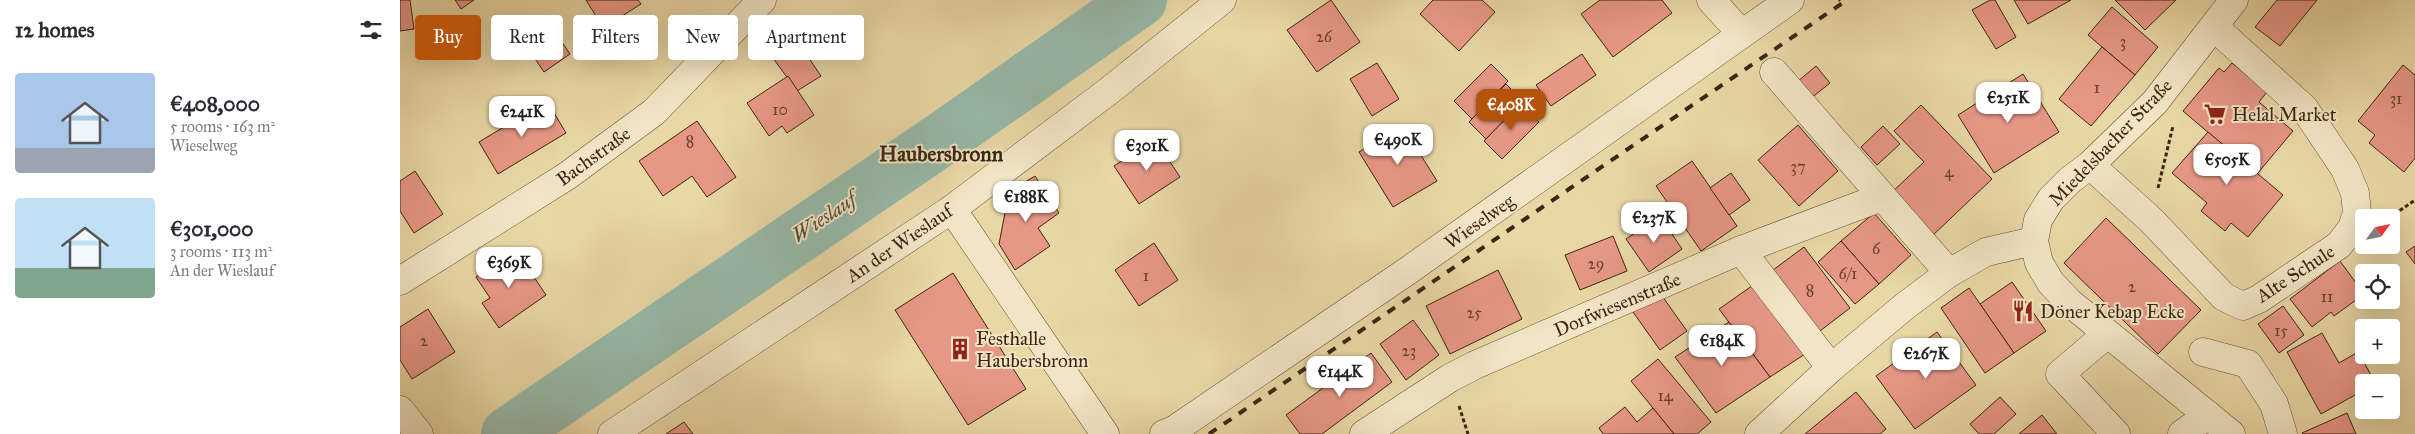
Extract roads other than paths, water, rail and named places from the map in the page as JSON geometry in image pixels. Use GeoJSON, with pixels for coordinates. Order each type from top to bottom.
{"type":"FeatureCollection","features":[{"type":"Feature","properties":{"kind":"street","name":"Bachstraße"},"geometry":{"type":"LineString","coordinates":[[400,281],[567,176],[654,112],[762,0]]}},
{"type":"Feature","properties":{"kind":"street","name":"An der Wieslauf"},"geometry":{"type":"LineString","coordinates":[[612,434],[952,208],[1110,90],[1222,0]]}},
{"type":"Feature","properties":{"kind":"street"},"geometry":{"type":"LineString","coordinates":[[1711,0],[1741,33]]}},
{"type":"Feature","properties":{"kind":"street","name":"Wieselweg"},"geometry":{"type":"LineString","coordinates":[[1164,434],[1174,430],[1409,270],[1790,0]]}},
{"type":"Feature","properties":{"kind":"street","name":"Miedelsbacher Straße"},"geometry":{"type":"LineString","coordinates":[[2034,242],[2038,220],[2051,199],[2070,180],[2090,165],[2155,102],[2234,0]]}},
{"type":"Feature","properties":{"kind":"street","name":"Alte Schule"},"geometry":{"type":"LineString","coordinates":[[2090,165],[2151,220],[2224,297],[2243,306],[2259,299],[2339,245],[2352,228],[2357,213],[2355,193],[2345,169],[2304,108],[2214,27]]}},
{"type":"Feature","properties":{"kind":"street"},"geometry":{"type":"LineString","coordinates":[[1774,72],[1949,273]]}},
{"type":"Feature","properties":{"kind":"street","name":"Dorfwiesenstraße"},"geometry":{"type":"LineString","coordinates":[[1364,434],[1450,378],[1475,365],[1741,250],[1882,197]]}},
{"type":"Feature","properties":{"kind":"street"},"geometry":{"type":"LineString","coordinates":[[952,208],[1105,434]]}},
{"type":"Feature","properties":{"kind":"street"},"geometry":{"type":"LineString","coordinates":[[1759,434],[1831,368],[1905,306],[1949,273],[1986,252],[2034,242],[2039,263],[2051,283],[2069,302],[2231,434]]}},
{"type":"Feature","properties":{"kind":"street"},"geometry":{"type":"LineString","coordinates":[[1741,250],[1831,368]]}},
{"type":"Feature","properties":{"kind":"street"},"geometry":{"type":"LineString","coordinates":[[2107,334],[2060,374],[2116,434]]}},
{"type":"Feature","properties":{"kind":"street"},"geometry":{"type":"LineString","coordinates":[[2203,352],[2248,364],[2274,404],[2283,434]]}},
{"type":"Feature","properties":{"kind":"street"},"geometry":{"type":"LineString","coordinates":[[2182,434],[2208,416]]}},
{"type":"Feature","properties":{"kind":"waterway","name":"Wieslauf"},"geometry":{"type":"LineString","coordinates":[[508,434],[949,134],[1140,0]]}},
{"type":"Feature","properties":{"kind":"railway"},"geometry":{"type":"LineString","coordinates":[[1209,434],[1847,0]]}},
{"type":"Feature","properties":{"kind":"place","name":"Helal Market"},"geometry":{"type":"Point","coordinates":[2215,114]}},
{"type":"Feature","properties":{"kind":"place","name":"Döner Kebap Ecke"},"geometry":{"type":"Point","coordinates":[2023,311]}},
{"type":"Feature","properties":{"kind":"place","name":"Festhalle Haubersbronn"},"geometry":{"type":"Point","coordinates":[960,349]}},
{"type":"Feature","properties":{"kind":"district","name":"Haubersbronn"},"geometry":{"type":"Point","coordinates":[941,154]}}]}
